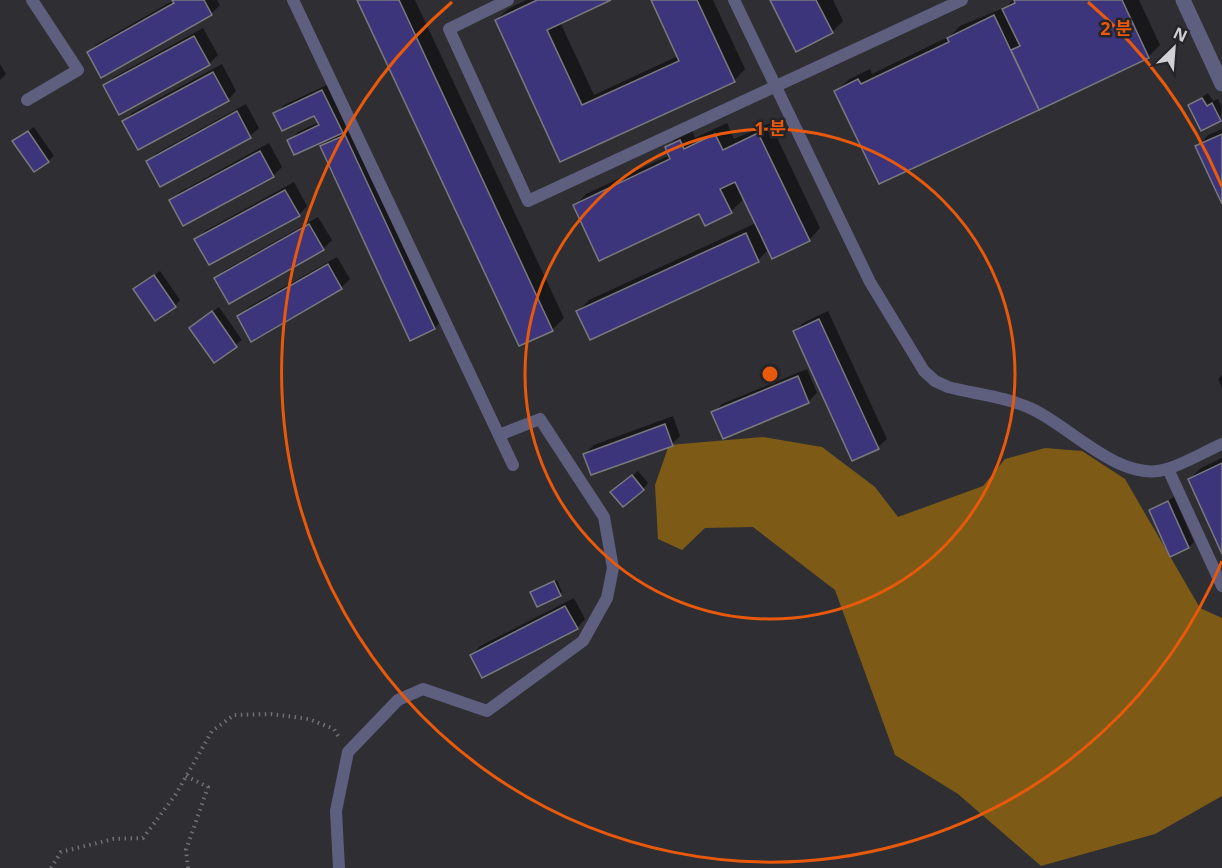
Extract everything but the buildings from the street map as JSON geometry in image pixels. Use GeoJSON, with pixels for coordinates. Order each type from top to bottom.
{"type":"FeatureCollection","features":[{"type":"Feature","properties":{"kind":"street"},"geometry":{"type":"LineString","coordinates":[[1183,0],[1222,84]]}},
{"type":"Feature","properties":{"kind":"lane"},"geometry":{"type":"LineString","coordinates":[[293,0],[513,465]]}},
{"type":"Feature","properties":{"kind":"lane"},"geometry":{"type":"LineString","coordinates":[[508,0],[448,29],[528,201],[962,0]]}},
{"type":"Feature","properties":{"kind":"lane"},"geometry":{"type":"LineString","coordinates":[[734,0],[870,282],[924,371],[935,381],[948,387],[1032,409],[1118,463],[1147,470],[1168,469],[1222,444]]}},
{"type":"Feature","properties":{"kind":"lane"},"geometry":{"type":"LineString","coordinates":[[27,99],[78,70],[38,2]]}},
{"type":"Feature","properties":{"kind":"lane"},"geometry":{"type":"LineString","coordinates":[[339,868],[336,811],[348,752],[398,700],[423,689],[487,711],[583,641],[607,598],[613,568],[604,517],[540,419],[499,435]]}},
{"type":"Feature","properties":{"kind":"lane"},"geometry":{"type":"LineString","coordinates":[[1168,469],[1222,586]]}},
{"type":"Feature","properties":{"kind":"path"},"geometry":{"type":"LineString","coordinates":[[51,868],[60,852],[112,839],[143,838],[176,794],[212,731],[234,715],[271,714],[309,719],[334,729],[348,752]]}},
{"type":"Feature","properties":{"kind":"path"},"geometry":{"type":"LineString","coordinates":[[186,776],[208,787],[186,850],[188,868]]}},
{"type":"Feature","properties":{"kind":"shaded area"},"geometry":{"type":"Polygon","coordinates":[[[763,437],[822,447],[875,487],[898,517],[983,486],[1005,459],[1045,448],[1082,451],[1125,479],[1200,608],[1222,618],[1222,796],[1155,834],[1041,866],[958,794],[895,755],[835,590],[753,527],[705,528],[682,550],[658,539],[655,485],[669,445],[763,437]]]}}]}
